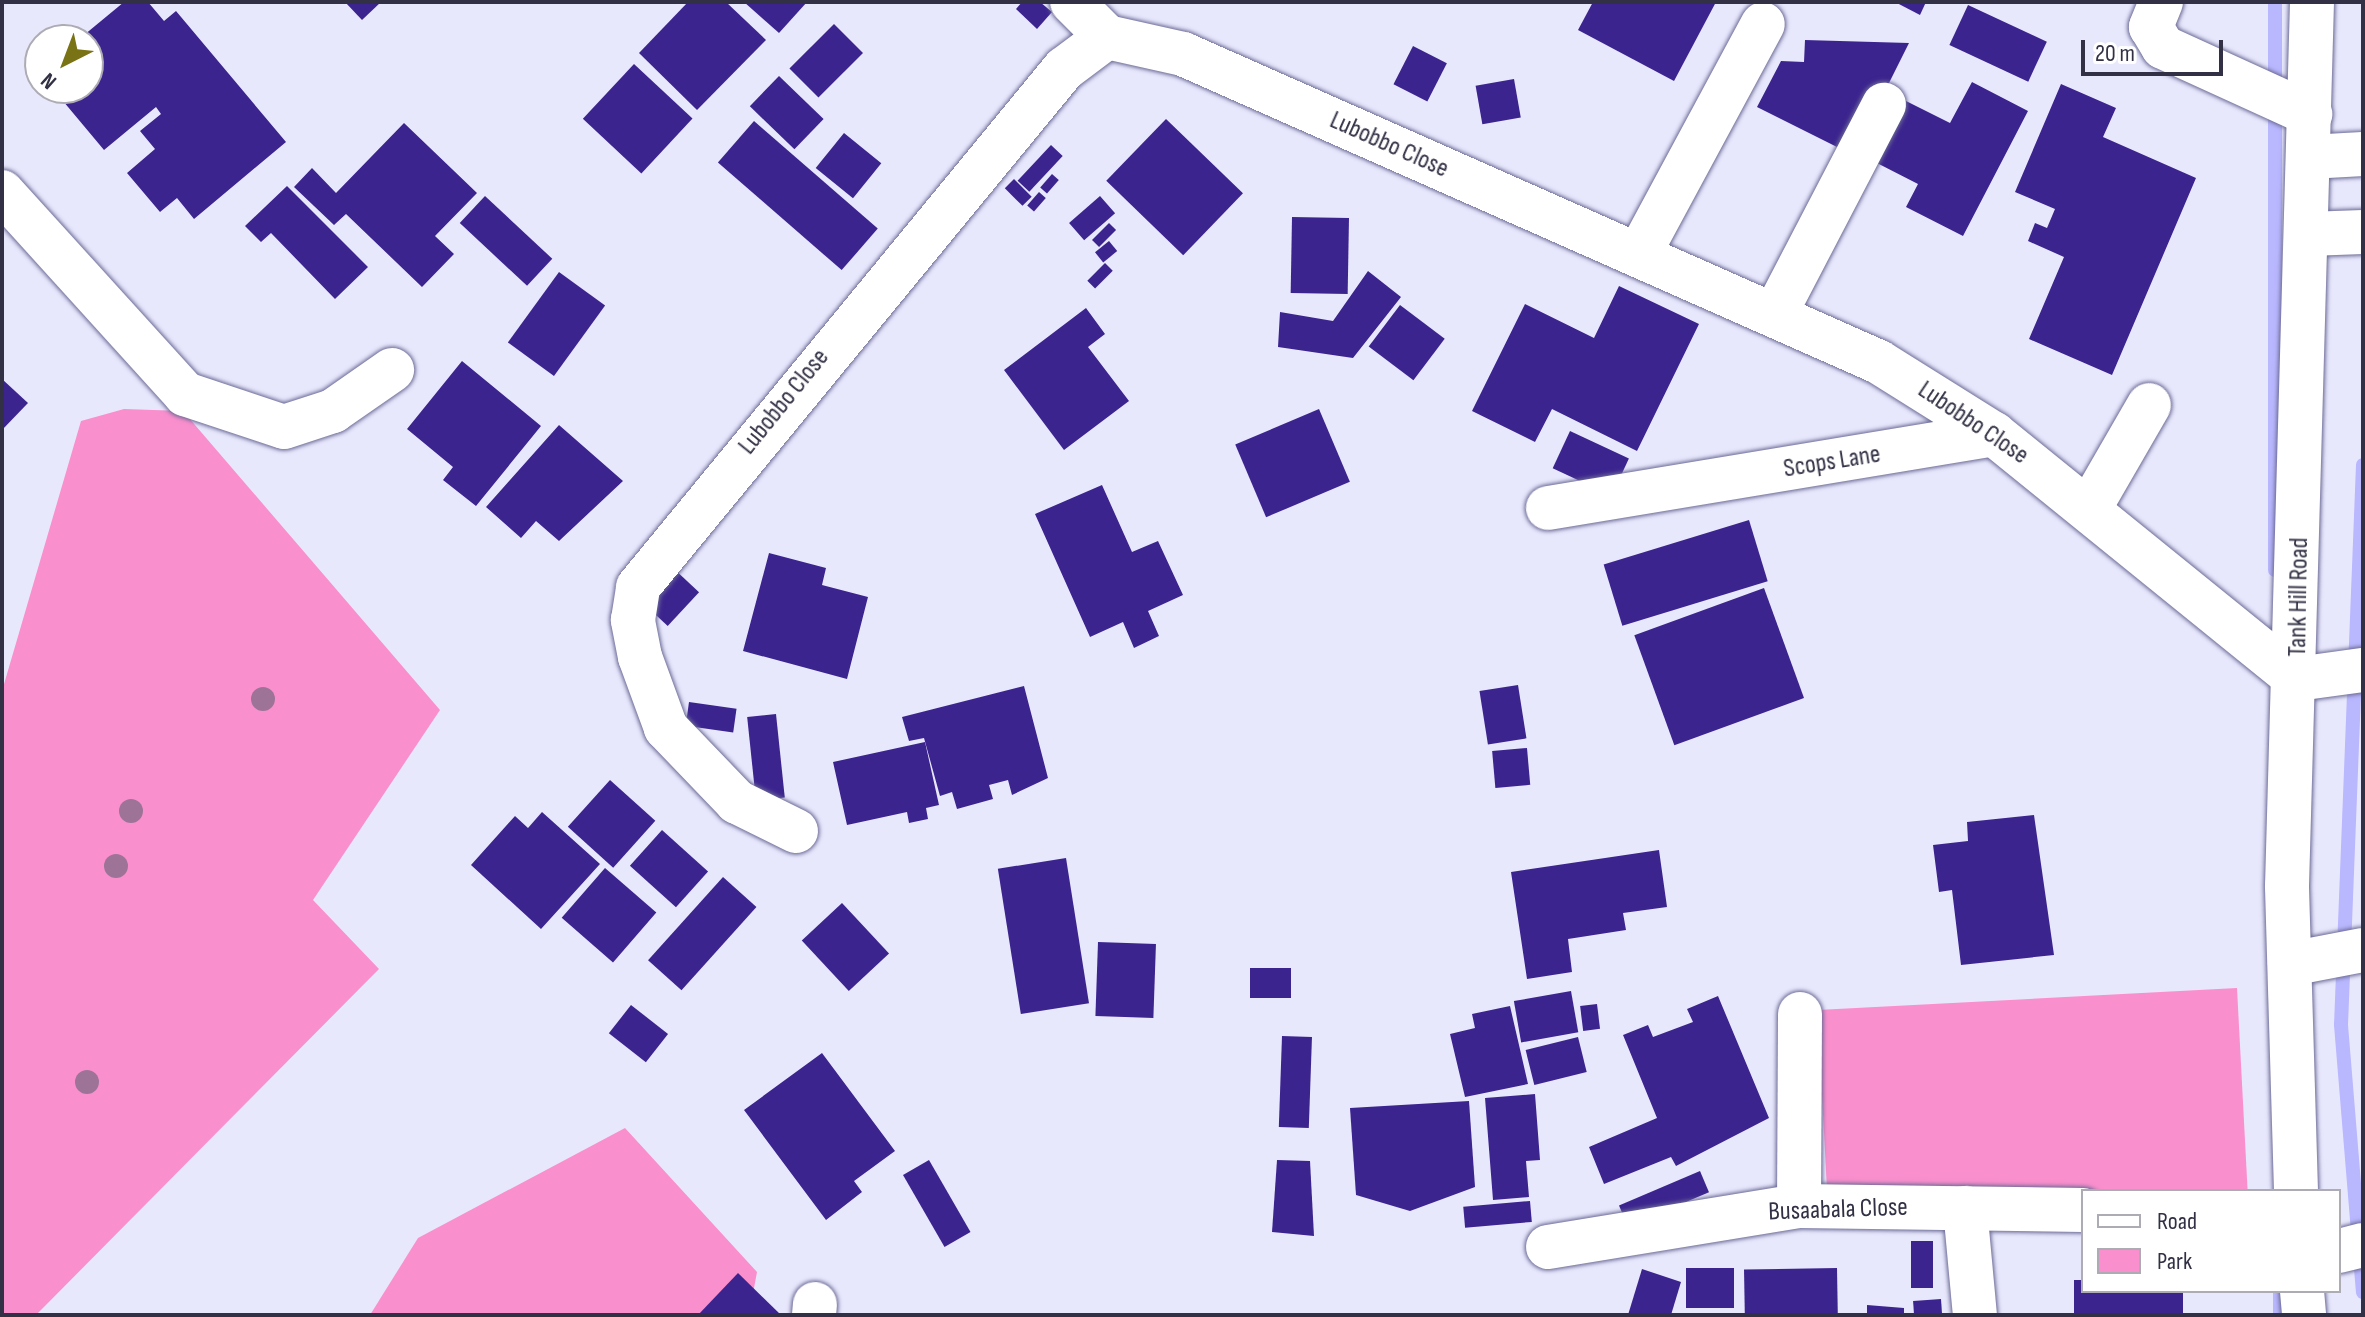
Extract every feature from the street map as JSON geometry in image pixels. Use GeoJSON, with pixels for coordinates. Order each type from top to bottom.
{"type":"FeatureCollection","features":[{"type":"Feature","properties":{"kind":"street"},"geometry":{"type":"LineString","coordinates":[[1072,2],[1107,37]]}},
{"type":"Feature","properties":{"kind":"street"},"geometry":{"type":"LineString","coordinates":[[2161,2],[2151,27],[2155,40],[2282,102]]}},
{"type":"Feature","properties":{"kind":"street","name":"Tank Hill Road"},"geometry":{"type":"LineString","coordinates":[[2296,1189],[2290,964],[2309,157],[2282,102],[2312,2]]}},
{"type":"Feature","properties":{"kind":"street"},"geometry":{"type":"LineString","coordinates":[[1639,254],[1763,24]]}},
{"type":"Feature","properties":{"kind":"street","name":"Lubobbo Close"},"geometry":{"type":"LineString","coordinates":[[796,831],[737,802],[686,756],[666,728],[633,620],[652,562],[1064,69],[1107,37],[1183,54],[1879,362],[1994,434],[2297,679]]}},
{"type":"Feature","properties":{"kind":"street"},"geometry":{"type":"LineString","coordinates":[[1775,314],[1884,105]]}},
{"type":"Feature","properties":{"kind":"street"},"geometry":{"type":"LineString","coordinates":[[2309,157],[2363,154]]}},
{"type":"Feature","properties":{"kind":"street"},"geometry":{"type":"LineString","coordinates":[[2,192],[70,271],[185,394],[232,415],[284,427],[333,411],[392,370]]}},
{"type":"Feature","properties":{"kind":"street"},"geometry":{"type":"LineString","coordinates":[[2308,234],[2363,232]]}},
{"type":"Feature","properties":{"kind":"street"},"geometry":{"type":"LineString","coordinates":[[2089,509],[2149,405]]}},
{"type":"Feature","properties":{"kind":"street","name":"Scops Lane"},"geometry":{"type":"LineString","coordinates":[[1548,508],[1994,434]]}},
{"type":"Feature","properties":{"kind":"street"},"geometry":{"type":"LineString","coordinates":[[2297,679],[2363,670]]}},
{"type":"Feature","properties":{"kind":"street"},"geometry":{"type":"LineString","coordinates":[[2290,964],[2363,950]]}},
{"type":"Feature","properties":{"kind":"street"},"geometry":{"type":"LineString","coordinates":[[1799,1206],[1800,1014]]}},
{"type":"Feature","properties":{"kind":"street","name":"Busaabala Close"},"geometry":{"type":"LineString","coordinates":[[1548,1247],[1799,1206],[2081,1210]]}},
{"type":"Feature","properties":{"kind":"street"},"geometry":{"type":"LineString","coordinates":[[1965,1208],[1975,1315]]}},
{"type":"Feature","properties":{"kind":"street"},"geometry":{"type":"LineString","coordinates":[[2341,1250],[2363,1245]]}},
{"type":"Feature","properties":{"kind":"street"},"geometry":{"type":"LineString","coordinates":[[2302,1293],[2304,1315]]}},
{"type":"Feature","properties":{"kind":"green space"},"geometry":{"type":"Polygon","coordinates":[[[124,409],[183,411],[440,710],[313,900],[379,969],[36,1315],[2,1315],[2,691],[81,421],[124,409]]]}},
{"type":"Feature","properties":{"kind":"green space"},"geometry":{"type":"Polygon","coordinates":[[[2237,988],[2248,1189],[2081,1189],[2081,1199],[1828,1213],[1818,1010],[2237,988]]]}},
{"type":"Feature","properties":{"kind":"green space"},"geometry":{"type":"Polygon","coordinates":[[[625,1128],[757,1272],[749,1315],[370,1315],[418,1238],[625,1128]]]}},
{"type":"Feature","properties":{"kind":"building"},"geometry":{"type":"Polygon","coordinates":[[[124,2],[148,2],[164,21],[176,11],[286,142],[194,219],[177,198],[160,212],[127,173],[155,149],[140,131],[161,114],[156,107],[104,150],[66,104],[104,104],[104,24],[97,24],[124,2]]]}},
{"type":"Feature","properties":{"kind":"building"},"geometry":{"type":"Polygon","coordinates":[[[345,2],[381,2],[362,20],[345,2]]]}},
{"type":"Feature","properties":{"kind":"building"},"geometry":{"type":"Polygon","coordinates":[[[688,2],[726,2],[766,40],[697,110],[639,53],[688,2]]]}},
{"type":"Feature","properties":{"kind":"building"},"geometry":{"type":"Polygon","coordinates":[[[744,2],[807,2],[779,33],[744,2]]]}},
{"type":"Feature","properties":{"kind":"building"},"geometry":{"type":"Polygon","coordinates":[[[1022,2],[1040,2],[1052,12],[1037,29],[1016,9],[1022,2]]]}},
{"type":"Feature","properties":{"kind":"building"},"geometry":{"type":"Polygon","coordinates":[[[1593,2],[1716,2],[1674,81],[1578,30],[1593,2]]]}},
{"type":"Feature","properties":{"kind":"building"},"geometry":{"type":"Polygon","coordinates":[[[1895,2],[1926,2],[1920,15],[1895,2]]]}},
{"type":"Feature","properties":{"kind":"building"},"geometry":{"type":"Polygon","coordinates":[[[1968,5],[2047,42],[2028,82],[1949,45],[1968,5]]]}},
{"type":"Feature","properties":{"kind":"building"},"geometry":{"type":"Polygon","coordinates":[[[834,24],[863,53],[818,98],[789,69],[834,24]]]}},
{"type":"Feature","properties":{"kind":"building"},"geometry":{"type":"Polygon","coordinates":[[[1805,40],[1909,43],[1853,155],[1757,107],[1781,61],[1804,62],[1805,40]]]}},
{"type":"Feature","properties":{"kind":"building"},"geometry":{"type":"Polygon","coordinates":[[[1413,46],[1447,63],[1427,102],[1393,84],[1413,46]]]}},
{"type":"Feature","properties":{"kind":"building"},"geometry":{"type":"Polygon","coordinates":[[[634,64],[693,119],[641,173],[583,119],[634,64]]]}},
{"type":"Feature","properties":{"kind":"building"},"geometry":{"type":"Polygon","coordinates":[[[779,76],[824,119],[794,149],[750,106],[779,76]]]}},
{"type":"Feature","properties":{"kind":"building"},"geometry":{"type":"Polygon","coordinates":[[[1514,79],[1521,117],[1482,124],[1476,86],[1514,79]]]}},
{"type":"Feature","properties":{"kind":"building"},"geometry":{"type":"Polygon","coordinates":[[[1972,82],[2028,111],[1963,236],[1906,207],[1918,184],[1873,161],[1904,100],[1950,123],[1972,82]]]}},
{"type":"Feature","properties":{"kind":"building"},"geometry":{"type":"Polygon","coordinates":[[[2061,84],[2116,108],[2103,137],[2196,178],[2112,375],[2029,339],[2064,257],[2028,241],[2035,223],[2047,228],[2055,209],[2015,192],[2061,84]]]}},
{"type":"Feature","properties":{"kind":"building"},"geometry":{"type":"Polygon","coordinates":[[[1166,119],[1243,193],[1183,255],[1106,181],[1166,119]]]}},
{"type":"Feature","properties":{"kind":"building"},"geometry":{"type":"Polygon","coordinates":[[[754,121],[878,229],[842,270],[718,163],[754,121]]]}},
{"type":"Feature","properties":{"kind":"building"},"geometry":{"type":"Polygon","coordinates":[[[404,123],[477,193],[435,236],[454,254],[422,287],[346,214],[334,225],[294,187],[312,168],[336,193],[404,123]]]}},
{"type":"Feature","properties":{"kind":"building"},"geometry":{"type":"Polygon","coordinates":[[[844,133],[881,163],[853,198],[816,168],[844,133]]]}},
{"type":"Feature","properties":{"kind":"building"},"geometry":{"type":"Polygon","coordinates":[[[1051,145],[1063,156],[1029,192],[1018,181],[1051,145]]]}},
{"type":"Feature","properties":{"kind":"building"},"geometry":{"type":"Polygon","coordinates":[[[1052,174],[1059,180],[1047,193],[1040,188],[1052,174]]]}},
{"type":"Feature","properties":{"kind":"building"},"geometry":{"type":"Polygon","coordinates":[[[1014,179],[1032,197],[1022,206],[1005,188],[1014,179]]]}},
{"type":"Feature","properties":{"kind":"building"},"geometry":{"type":"Polygon","coordinates":[[[287,186],[368,267],[335,299],[271,233],[261,242],[245,226],[287,186]]]}},
{"type":"Feature","properties":{"kind":"building"},"geometry":{"type":"Polygon","coordinates":[[[1039,192],[1046,198],[1034,211],[1027,206],[1039,192]]]}},
{"type":"Feature","properties":{"kind":"building"},"geometry":{"type":"Polygon","coordinates":[[[485,196],[552,259],[527,286],[460,223],[485,196]]]}},
{"type":"Feature","properties":{"kind":"building"},"geometry":{"type":"Polygon","coordinates":[[[1100,196],[1115,213],[1084,240],[1069,223],[1100,196]]]}},
{"type":"Feature","properties":{"kind":"building"},"geometry":{"type":"Polygon","coordinates":[[[1292,217],[1349,218],[1348,294],[1291,293],[1292,217]]]}},
{"type":"Feature","properties":{"kind":"building"},"geometry":{"type":"Polygon","coordinates":[[[1109,223],[1116,230],[1099,247],[1092,240],[1109,223]]]}},
{"type":"Feature","properties":{"kind":"building"},"geometry":{"type":"Polygon","coordinates":[[[1109,241],[1117,251],[1103,262],[1095,252],[1109,241]]]}},
{"type":"Feature","properties":{"kind":"building"},"geometry":{"type":"Polygon","coordinates":[[[1105,263],[1113,271],[1095,288],[1087,281],[1105,263]]]}},
{"type":"Feature","properties":{"kind":"building"},"geometry":{"type":"Polygon","coordinates":[[[1368,271],[1401,297],[1353,358],[1278,347],[1280,312],[1333,321],[1368,271]]]}},
{"type":"Feature","properties":{"kind":"building"},"geometry":{"type":"Polygon","coordinates":[[[559,272],[605,306],[554,376],[508,342],[559,272]]]}},
{"type":"Feature","properties":{"kind":"building"},"geometry":{"type":"Polygon","coordinates":[[[1619,286],[1699,324],[1637,451],[1552,409],[1535,442],[1472,411],[1525,304],[1594,338],[1619,286]]]}},
{"type":"Feature","properties":{"kind":"building"},"geometry":{"type":"Polygon","coordinates":[[[1400,305],[1445,339],[1413,380],[1369,347],[1400,305]]]}},
{"type":"Feature","properties":{"kind":"building"},"geometry":{"type":"Polygon","coordinates":[[[1086,308],[1105,334],[1088,347],[1129,401],[1064,450],[1004,370],[1086,308]]]}},
{"type":"Feature","properties":{"kind":"building"},"geometry":{"type":"Polygon","coordinates":[[[462,361],[541,426],[476,506],[443,480],[453,467],[407,429],[462,361]]]}},
{"type":"Feature","properties":{"kind":"building"},"geometry":{"type":"Polygon","coordinates":[[[2,379],[28,403],[2,430],[2,379]]]}},
{"type":"Feature","properties":{"kind":"building"},"geometry":{"type":"Polygon","coordinates":[[[1319,409],[1350,482],[1266,517],[1235,445],[1319,409]]]}},
{"type":"Feature","properties":{"kind":"building"},"geometry":{"type":"Polygon","coordinates":[[[559,425],[623,481],[559,541],[536,521],[521,538],[486,507],[559,425]]]}},
{"type":"Feature","properties":{"kind":"building"},"geometry":{"type":"Polygon","coordinates":[[[1570,431],[1629,458],[1612,496],[1553,468],[1570,431]]]}},
{"type":"Feature","properties":{"kind":"building"},"geometry":{"type":"Polygon","coordinates":[[[1102,485],[1132,552],[1158,541],[1183,595],[1148,611],[1159,636],[1134,648],[1123,622],[1090,637],[1035,514],[1102,485]]]}},
{"type":"Feature","properties":{"kind":"building"},"geometry":{"type":"Polygon","coordinates":[[[1749,520],[1768,581],[1622,626],[1604,564],[1749,520]]]}},
{"type":"Feature","properties":{"kind":"building"},"geometry":{"type":"Polygon","coordinates":[[[769,553],[826,568],[822,585],[868,597],[847,679],[743,651],[769,553]]]}},
{"type":"Feature","properties":{"kind":"building"},"geometry":{"type":"Polygon","coordinates":[[[672,567],[699,592],[668,626],[641,601],[672,567]]]}},
{"type":"Feature","properties":{"kind":"building"},"geometry":{"type":"Polygon","coordinates":[[[1764,588],[1804,698],[1674,745],[1634,635],[1764,588]]]}},
{"type":"Feature","properties":{"kind":"building"},"geometry":{"type":"Polygon","coordinates":[[[1518,685],[1526,738],[1488,744],[1479,691],[1518,685]]]}},
{"type":"Feature","properties":{"kind":"building"},"geometry":{"type":"Polygon","coordinates":[[[1024,686],[1048,778],[1012,795],[1008,780],[989,785],[993,799],[957,809],[952,792],[940,796],[924,738],[909,741],[902,717],[1024,686]]]}},
{"type":"Feature","properties":{"kind":"building"},"geometry":{"type":"Polygon","coordinates":[[[689,702],[737,709],[733,732],[686,726],[689,702]]]}},
{"type":"Feature","properties":{"kind":"building"},"geometry":{"type":"Polygon","coordinates":[[[776,714],[785,798],[756,801],[747,717],[776,714]]]}},
{"type":"Feature","properties":{"kind":"building"},"geometry":{"type":"Polygon","coordinates":[[[925,742],[939,805],[926,808],[928,819],[909,823],[907,812],[847,825],[833,762],[925,742]]]}},
{"type":"Feature","properties":{"kind":"building"},"geometry":{"type":"Polygon","coordinates":[[[1527,748],[1530,785],[1495,788],[1492,751],[1527,748]]]}},
{"type":"Feature","properties":{"kind":"building"},"geometry":{"type":"Polygon","coordinates":[[[610,780],[655,821],[613,868],[568,827],[610,780]]]}},
{"type":"Feature","properties":{"kind":"building"},"geometry":{"type":"Polygon","coordinates":[[[542,812],[600,864],[541,929],[471,865],[515,816],[528,828],[542,812]]]}},
{"type":"Feature","properties":{"kind":"building"},"geometry":{"type":"Polygon","coordinates":[[[2034,815],[2054,955],[1961,965],[1952,890],[1939,892],[1933,845],[1968,841],[1967,822],[2034,815]]]}},
{"type":"Feature","properties":{"kind":"building"},"geometry":{"type":"Polygon","coordinates":[[[662,830],[708,871],[676,907],[630,866],[662,830]]]}},
{"type":"Feature","properties":{"kind":"building"},"geometry":{"type":"Polygon","coordinates":[[[1659,850],[1667,907],[1623,913],[1626,930],[1568,939],[1572,972],[1527,979],[1511,872],[1659,850]]]}},
{"type":"Feature","properties":{"kind":"building"},"geometry":{"type":"Polygon","coordinates":[[[1066,858],[1089,1003],[1021,1014],[998,869],[1066,858]]]}},
{"type":"Feature","properties":{"kind":"building"},"geometry":{"type":"Polygon","coordinates":[[[605,868],[656,913],[613,962],[562,918],[605,868]]]}},
{"type":"Feature","properties":{"kind":"building"},"geometry":{"type":"Polygon","coordinates":[[[723,877],[756,907],[681,990],[648,960],[723,877]]]}},
{"type":"Feature","properties":{"kind":"building"},"geometry":{"type":"Polygon","coordinates":[[[842,903],[889,953],[849,991],[802,941],[842,903]]]}},
{"type":"Feature","properties":{"kind":"building"},"geometry":{"type":"Polygon","coordinates":[[[1098,942],[1156,944],[1153,1018],[1095,1016],[1098,942]]]}},
{"type":"Feature","properties":{"kind":"building"},"geometry":{"type":"Polygon","coordinates":[[[1250,968],[1291,968],[1291,998],[1250,998],[1250,968]]]}},
{"type":"Feature","properties":{"kind":"building"},"geometry":{"type":"Polygon","coordinates":[[[1571,991],[1578,1032],[1521,1042],[1514,1001],[1571,991]]]}},
{"type":"Feature","properties":{"kind":"building"},"geometry":{"type":"Polygon","coordinates":[[[1718,996],[1769,1118],[1676,1166],[1671,1157],[1604,1184],[1589,1147],[1657,1118],[1623,1035],[1648,1025],[1653,1037],[1693,1022],[1687,1009],[1718,996]]]}},
{"type":"Feature","properties":{"kind":"building"},"geometry":{"type":"Polygon","coordinates":[[[1597,1004],[1600,1029],[1583,1031],[1580,1006],[1597,1004]]]}},
{"type":"Feature","properties":{"kind":"building"},"geometry":{"type":"Polygon","coordinates":[[[631,1005],[668,1034],[646,1062],[609,1033],[631,1005]]]}},
{"type":"Feature","properties":{"kind":"building"},"geometry":{"type":"Polygon","coordinates":[[[1510,1006],[1528,1084],[1465,1097],[1450,1034],[1475,1028],[1472,1014],[1510,1006]]]}},
{"type":"Feature","properties":{"kind":"building"},"geometry":{"type":"Polygon","coordinates":[[[1282,1036],[1312,1037],[1309,1128],[1279,1127],[1282,1036]]]}},
{"type":"Feature","properties":{"kind":"building"},"geometry":{"type":"Polygon","coordinates":[[[1578,1037],[1587,1072],[1534,1085],[1526,1050],[1578,1037]]]}},
{"type":"Feature","properties":{"kind":"building"},"geometry":{"type":"Polygon","coordinates":[[[822,1053],[895,1151],[854,1181],[862,1192],[826,1220],[744,1110],[822,1053]]]}},
{"type":"Feature","properties":{"kind":"building"},"geometry":{"type":"Polygon","coordinates":[[[1535,1094],[1540,1160],[1526,1161],[1529,1197],[1493,1200],[1485,1098],[1535,1094]]]}},
{"type":"Feature","properties":{"kind":"building"},"geometry":{"type":"Polygon","coordinates":[[[1469,1101],[1475,1187],[1410,1211],[1356,1195],[1350,1108],[1469,1101]]]}},
{"type":"Feature","properties":{"kind":"building"},"geometry":{"type":"Polygon","coordinates":[[[929,1160],[970,1232],[945,1247],[903,1175],[929,1160]]]}},
{"type":"Feature","properties":{"kind":"building"},"geometry":{"type":"Polygon","coordinates":[[[1277,1160],[1310,1161],[1314,1236],[1272,1232],[1277,1160]]]}},
{"type":"Feature","properties":{"kind":"building"},"geometry":{"type":"Polygon","coordinates":[[[1700,1171],[1709,1192],[1628,1227],[1619,1205],[1700,1171]]]}},
{"type":"Feature","properties":{"kind":"building"},"geometry":{"type":"Polygon","coordinates":[[[1530,1201],[1532,1222],[1465,1228],[1463,1207],[1530,1201]]]}},
{"type":"Feature","properties":{"kind":"building"},"geometry":{"type":"Polygon","coordinates":[[[1911,1241],[1933,1241],[1933,1288],[1911,1288],[1911,1241]]]}},
{"type":"Feature","properties":{"kind":"building"},"geometry":{"type":"Polygon","coordinates":[[[1686,1268],[1734,1268],[1734,1308],[1686,1308],[1686,1268]]]}},
{"type":"Feature","properties":{"kind":"building"},"geometry":{"type":"Polygon","coordinates":[[[1837,1268],[1838,1315],[1745,1315],[1744,1270],[1837,1268]]]}},
{"type":"Feature","properties":{"kind":"building"},"geometry":{"type":"Polygon","coordinates":[[[1642,1269],[1681,1282],[1671,1315],[1628,1315],[1642,1269]]]}},
{"type":"Feature","properties":{"kind":"building"},"geometry":{"type":"Polygon","coordinates":[[[738,1273],[781,1315],[698,1315],[738,1273]]]}},
{"type":"Feature","properties":{"kind":"building"},"geometry":{"type":"Polygon","coordinates":[[[2074,1280],[2081,1280],[2081,1293],[2183,1293],[2183,1315],[2074,1315],[2074,1280]]]}},
{"type":"Feature","properties":{"kind":"building"},"geometry":{"type":"Polygon","coordinates":[[[1941,1299],[1942,1315],[1914,1315],[1913,1301],[1941,1299]]]}},
{"type":"Feature","properties":{"kind":"building"},"geometry":{"type":"Polygon","coordinates":[[[1867,1305],[1904,1308],[1904,1315],[1867,1315],[1867,1305]]]}},
{"type":"Feature","properties":{"kind":"waterway"},"geometry":{"type":"LineString","coordinates":[[2275,2],[2275,570]]}},
{"type":"Feature","properties":{"kind":"waterway"},"geometry":{"type":"LineString","coordinates":[[2363,465],[2341,1025],[2363,1292]]}},
{"type":"Feature","properties":{"kind":"waterway"},"geometry":{"type":"LineString","coordinates":[[2280,1293],[2280,1315]]}}]}
